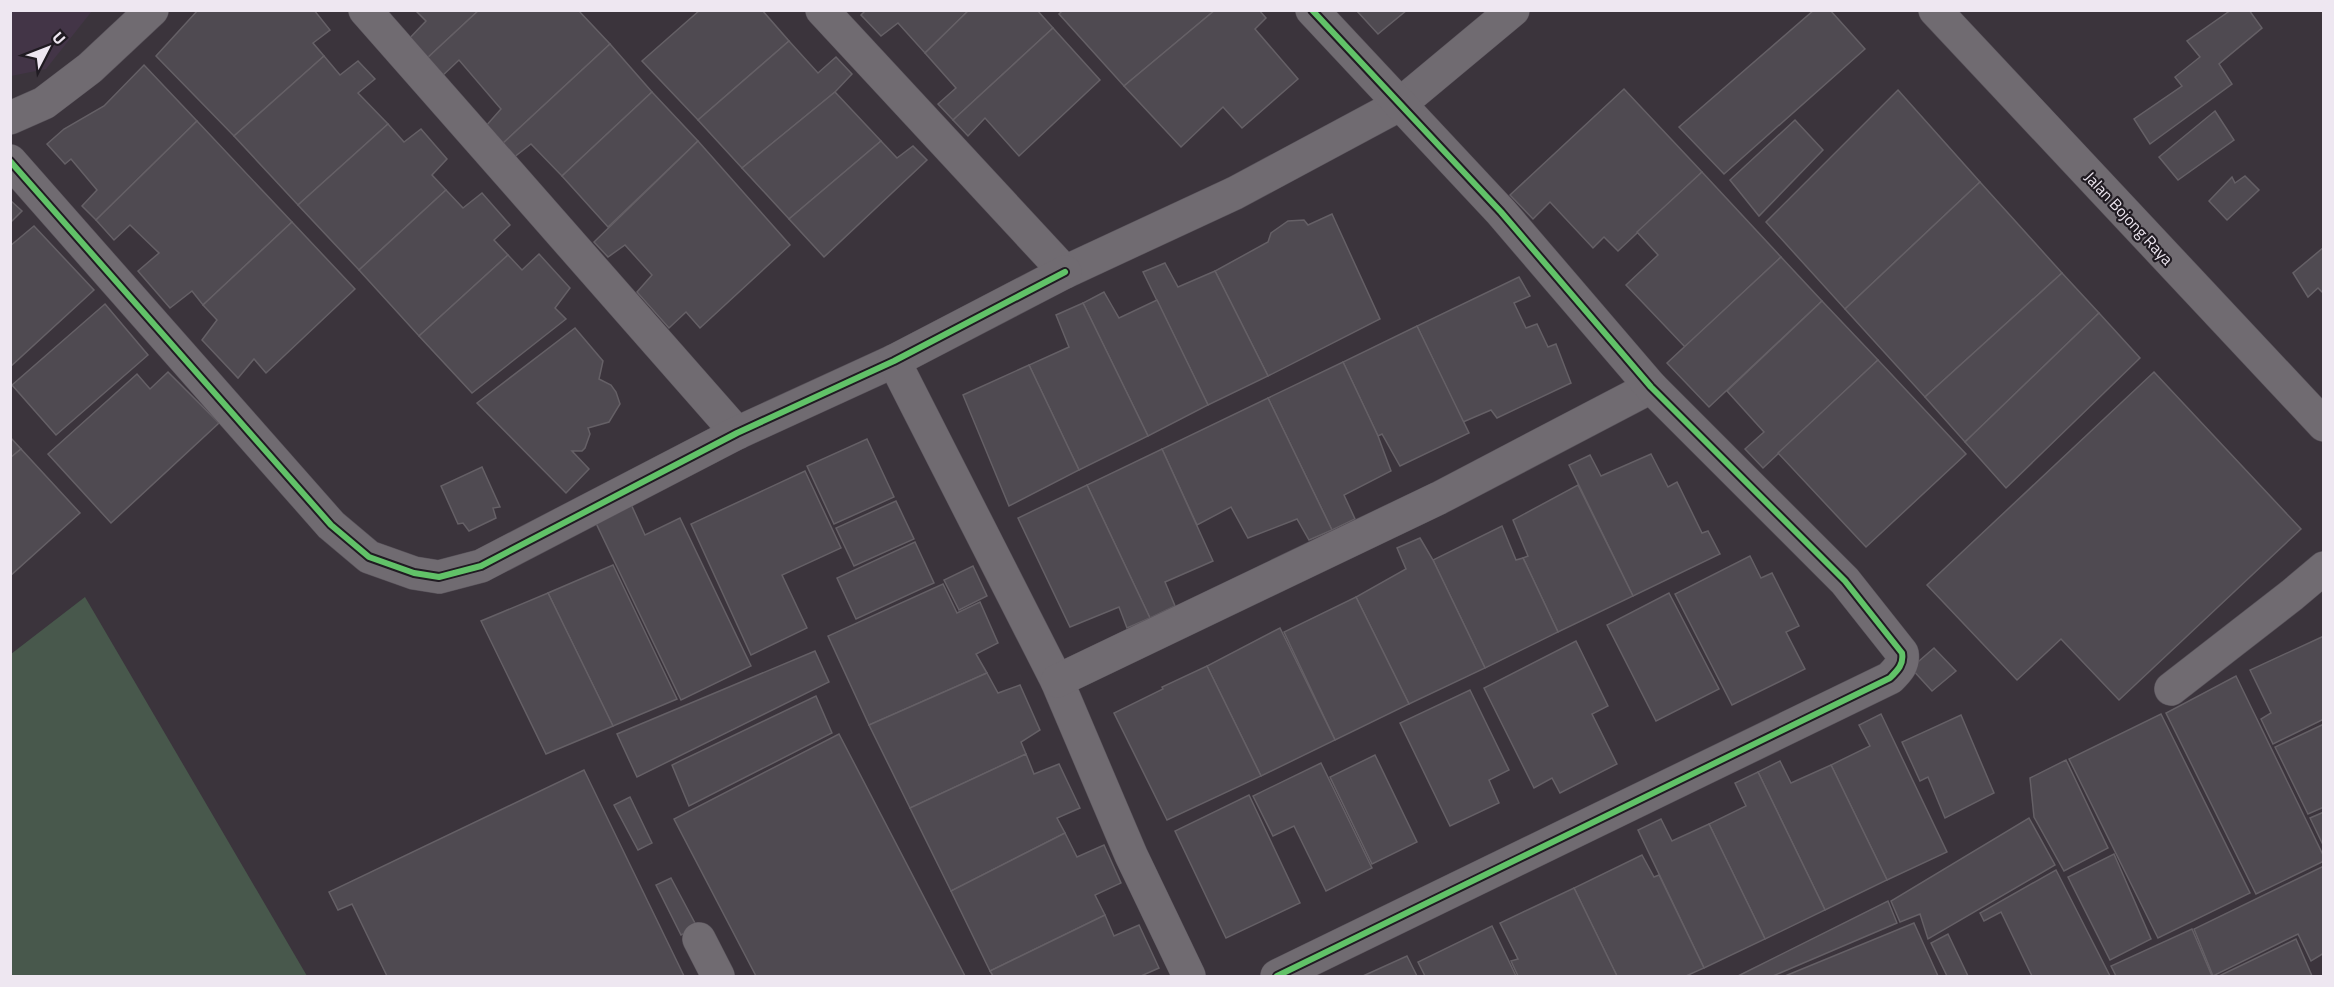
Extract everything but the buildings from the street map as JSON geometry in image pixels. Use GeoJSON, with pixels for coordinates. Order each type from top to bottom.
{"type":"FeatureCollection","features":[{"type":"Feature","properties":{"kind":"street"},"geometry":{"type":"LineString","coordinates":[[10,118],[44,103],[125,38],[152,10]]}},
{"type":"Feature","properties":{"kind":"street"},"geometry":{"type":"LineString","coordinates":[[365,10],[737,433]]}},
{"type":"Feature","properties":{"kind":"street"},"geometry":{"type":"LineString","coordinates":[[822,10],[1065,272]]}},
{"type":"Feature","properties":{"kind":"street"},"geometry":{"type":"LineString","coordinates":[[1277,976],[1890,678],[1901,665],[1902,652],[1845,581],[1651,387],[1501,212],[1312,10]]}},
{"type":"Feature","properties":{"kind":"street"},"geometry":{"type":"LineString","coordinates":[[10,161],[331,525],[369,557],[414,573],[439,577],[481,566],[737,433],[894,361],[1065,272],[1235,193],[1399,105],[1513,10]]}},
{"type":"Feature","properties":{"kind":"street","name":"Jalan Bojong Raya"},"geometry":{"type":"LineString","coordinates":[[1935,10],[2324,425]]}},
{"type":"Feature","properties":{"kind":"street"},"geometry":{"type":"LineString","coordinates":[[894,361],[1057,681],[1131,855],[1189,976]]}},
{"type":"Feature","properties":{"kind":"street"},"geometry":{"type":"LineString","coordinates":[[1057,681],[1439,498],[1651,387]]}},
{"type":"Feature","properties":{"kind":"street"},"geometry":{"type":"LineString","coordinates":[[2171,689],[2324,568]]}},
{"type":"Feature","properties":{"kind":"street"},"geometry":{"type":"LineString","coordinates":[[699,939],[718,976]]}},
{"type":"Feature","properties":{"kind":"shaded area"},"geometry":{"type":"Polygon","coordinates":[[[10,11],[92,11],[46,69],[11,76],[10,11]]]}},
{"type":"Feature","properties":{"kind":"green space"},"geometry":{"type":"Polygon","coordinates":[[[85,597],[307,976],[11,976],[11,654],[85,597]]]}},
{"type":"Feature","properties":{"kind":"cycle path"},"geometry":{"type":"LineString","coordinates":[[1277,976],[1890,678],[1900,667],[1902,660],[1902,653],[1845,581],[1651,387],[1501,212],[1312,10]]}},
{"type":"Feature","properties":{"kind":"cycle path"},"geometry":{"type":"LineString","coordinates":[[10,161],[331,525],[369,557],[414,573],[439,577],[481,566],[737,433],[894,361],[1065,272]]}}]}
